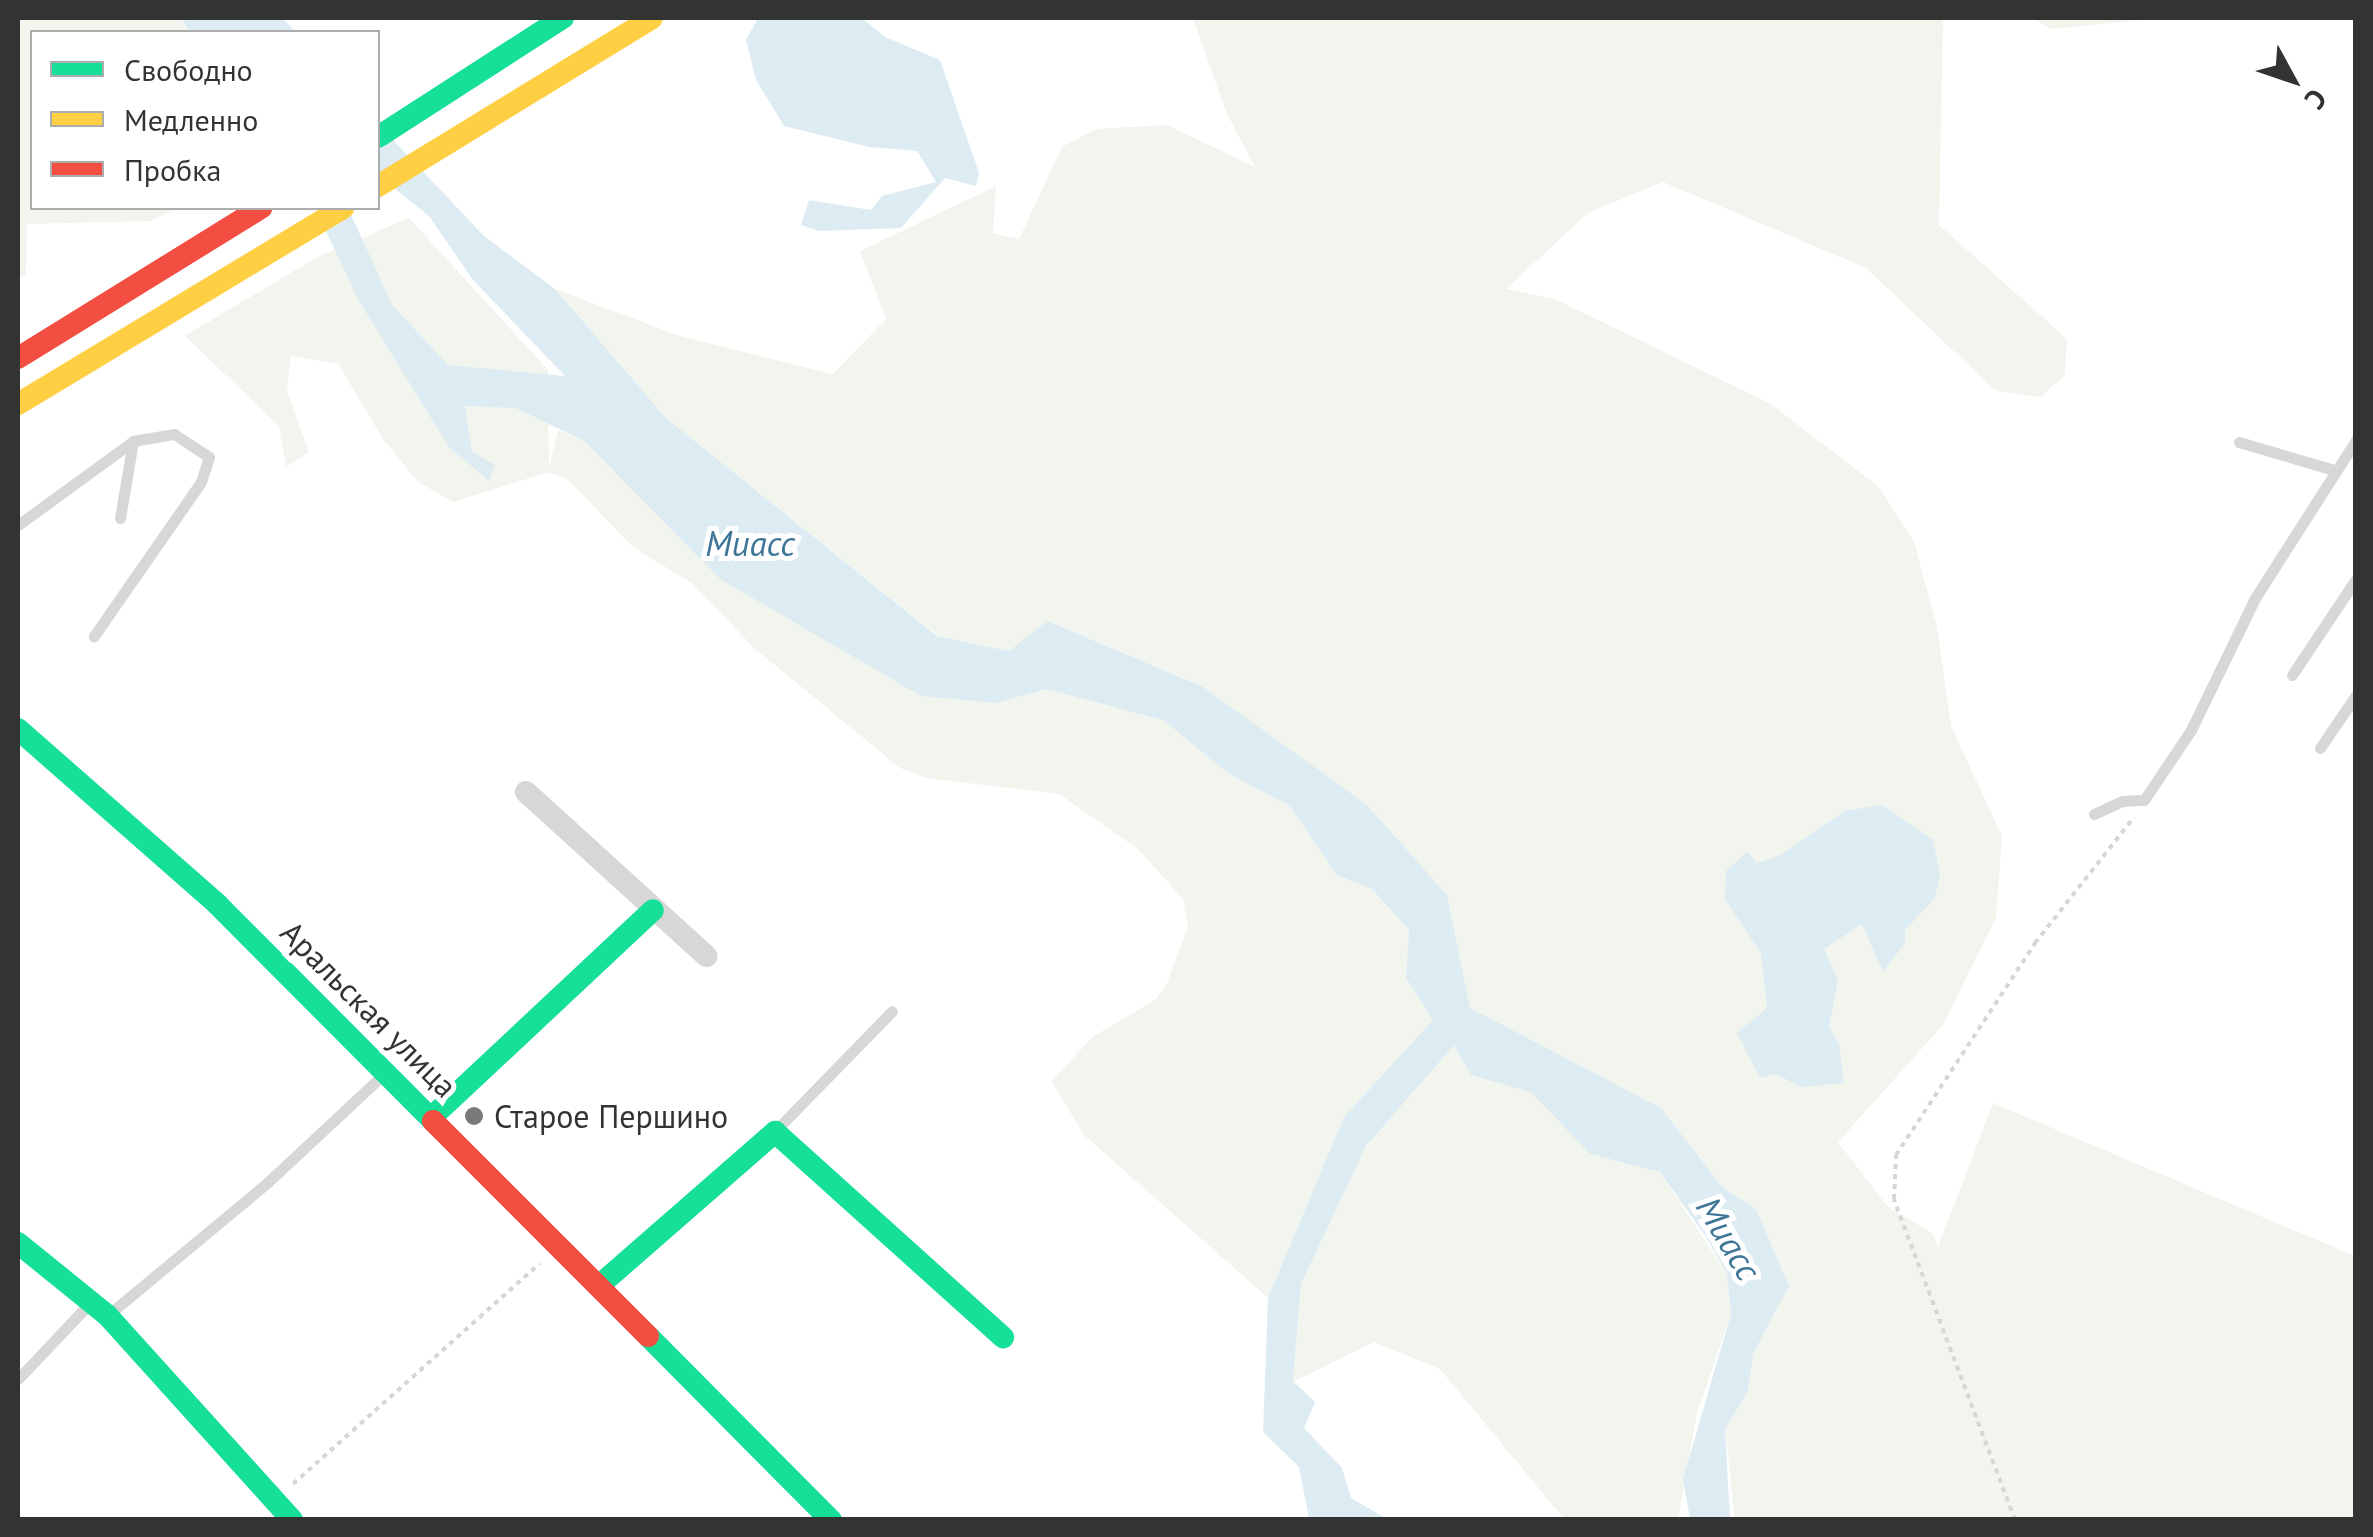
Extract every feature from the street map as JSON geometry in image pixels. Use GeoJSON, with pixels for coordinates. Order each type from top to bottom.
{"type":"FeatureCollection","features":[{"type":"Feature","properties":{"kind":"street"},"geometry":{"type":"LineString","coordinates":[[380,136],[563,18]]}},
{"type":"Feature","properties":{"kind":"street"},"geometry":{"type":"LineString","coordinates":[[380,185],[652,18]]}},
{"type":"Feature","properties":{"kind":"street"},"geometry":{"type":"LineString","coordinates":[[18,358],[258,210]]}},
{"type":"Feature","properties":{"kind":"street"},"geometry":{"type":"LineString","coordinates":[[18,404],[340,210]]}},
{"type":"Feature","properties":{"kind":"street","name":"Аральская улица"},"geometry":{"type":"LineString","coordinates":[[18,729],[218,905],[602,1283],[831,1520]]}},
{"type":"Feature","properties":{"kind":"street"},"geometry":{"type":"LineString","coordinates":[[526,792],[706,956]]}},
{"type":"Feature","properties":{"kind":"street"},"geometry":{"type":"LineString","coordinates":[[432,1116],[653,910]]}},
{"type":"Feature","properties":{"kind":"street"},"geometry":{"type":"LineString","coordinates":[[602,1283],[775,1132],[1003,1337]]}},
{"type":"Feature","properties":{"kind":"street"},"geometry":{"type":"LineString","coordinates":[[18,1243],[99,1309],[292,1520]]}},
{"type":"Feature","properties":{"kind":"lane"},"geometry":{"type":"LineString","coordinates":[[18,525],[132,441],[174,434],[209,457],[201,482],[94,636]]}},
{"type":"Feature","properties":{"kind":"lane"},"geometry":{"type":"LineString","coordinates":[[2094,814],[2122,801],[2144,800],[2191,730],[2255,598],[2331,469],[2356,440]]}},
{"type":"Feature","properties":{"kind":"lane"},"geometry":{"type":"LineString","coordinates":[[120,518],[132,441]]}},
{"type":"Feature","properties":{"kind":"lane"},"geometry":{"type":"LineString","coordinates":[[2239,442],[2331,469]]}},
{"type":"Feature","properties":{"kind":"lane"},"geometry":{"type":"LineString","coordinates":[[2292,674],[2335,601],[2356,579]]}},
{"type":"Feature","properties":{"kind":"lane"},"geometry":{"type":"LineString","coordinates":[[2320,748],[2356,695]]}},
{"type":"Feature","properties":{"kind":"lane"},"geometry":{"type":"LineString","coordinates":[[775,1132],[819,1079],[892,1012]]}},
{"type":"Feature","properties":{"kind":"lane"},"geometry":{"type":"LineString","coordinates":[[18,1379],[99,1309],[268,1182],[387,1071]]}},
{"type":"Feature","properties":{"kind":"path"},"geometry":{"type":"LineString","coordinates":[[2015,1520],[1894,1198],[1896,1155],[1960,1050],[2144,800]]}},
{"type":"Feature","properties":{"kind":"path"},"geometry":{"type":"LineString","coordinates":[[274,1501],[562,1243]]}},
{"type":"Feature","properties":{"kind":"shaded area"},"geometry":{"type":"Polygon","coordinates":[[[18,18],[181,18],[189,30],[30,30],[30,210],[174,210],[150,221],[27,224],[26,274],[18,277],[18,18]]]}},
{"type":"Feature","properties":{"kind":"shaded area"},"geometry":{"type":"Polygon","coordinates":[[[1193,18],[1943,18],[1939,225],[2067,339],[2065,375],[2040,397],[1996,391],[1866,268],[1663,182],[1588,213],[1506,289],[1555,299],[1771,404],[1879,487],[1914,542],[1937,627],[1951,726],[2002,836],[1996,918],[1943,1025],[1838,1142],[1887,1206],[1933,1234],[1938,1247],[1993,1103],[2355,1256],[2355,1519],[1735,1519],[1725,1429],[1747,1391],[1753,1354],[1789,1286],[1756,1209],[1723,1188],[1661,1108],[1469,1008],[1447,895],[1203,687],[1049,621],[1009,651],[938,636],[666,418],[555,289],[677,335],[833,374],[886,319],[860,251],[996,186],[993,233],[1019,239],[1062,147],[1096,129],[1167,125],[1255,167],[1226,112],[1193,18]]]}},
{"type":"Feature","properties":{"kind":"shaded area"},"geometry":{"type":"Polygon","coordinates":[[[2033,18],[2162,18],[2051,29],[2033,18]]]}},
{"type":"Feature","properties":{"kind":"shaded area"},"geometry":{"type":"Polygon","coordinates":[[[409,218],[548,370],[549,467],[558,430],[584,441],[720,579],[997,703],[1046,689],[1163,720],[1229,774],[1290,806],[1337,874],[1372,889],[1409,930],[1406,978],[1433,1020],[1344,1117],[1268,1298],[1084,1135],[1051,1081],[1094,1036],[1155,1000],[1167,983],[1188,927],[1183,899],[1138,849],[1059,794],[926,778],[900,768],[753,647],[693,584],[633,547],[568,480],[549,472],[453,502],[418,482],[383,439],[338,364],[291,356],[287,391],[309,452],[286,467],[279,426],[185,336],[319,256],[409,218]]]}},
{"type":"Feature","properties":{"kind":"shaded area"},"geometry":{"type":"Polygon","coordinates":[[[1454,1044],[1471,1075],[1531,1091],[1590,1154],[1660,1172],[1727,1274],[1731,1314],[1697,1413],[1678,1519],[1564,1519],[1440,1369],[1374,1342],[1293,1382],[1301,1284],[1366,1146],[1454,1044]]]}},
{"type":"Feature","properties":{"kind":"water"},"geometry":{"type":"Polygon","coordinates":[[[181,18],[283,18],[293,30],[189,30],[181,18]]]}},
{"type":"Feature","properties":{"kind":"water"},"geometry":{"type":"Polygon","coordinates":[[[758,18],[862,18],[885,37],[940,60],[979,173],[976,186],[945,178],[901,228],[819,231],[801,225],[809,200],[871,210],[882,196],[936,182],[917,151],[869,147],[784,126],[756,80],[746,40],[758,18]]]}},
{"type":"Feature","properties":{"kind":"water","name":"Миасс"},"geometry":{"type":"Polygon","coordinates":[[[380,126],[484,236],[555,289],[666,418],[937,636],[1009,651],[1048,621],[1203,687],[1367,805],[1447,895],[1470,1008],[1661,1108],[1723,1188],[1756,1209],[1789,1286],[1753,1354],[1748,1391],[1725,1429],[1730,1519],[1690,1519],[1683,1479],[1731,1314],[1727,1274],[1706,1237],[1660,1172],[1590,1154],[1531,1092],[1471,1075],[1454,1045],[1366,1146],[1301,1284],[1293,1381],[1315,1402],[1304,1428],[1342,1468],[1351,1498],[1387,1519],[1309,1518],[1299,1467],[1263,1432],[1268,1298],[1344,1117],[1433,1020],[1406,978],[1409,930],[1372,889],[1337,875],[1290,806],[1229,774],[1163,720],[1046,689],[997,703],[921,696],[720,579],[584,441],[516,408],[465,406],[472,452],[495,465],[489,481],[449,447],[359,301],[316,210],[349,210],[392,305],[448,365],[565,376],[473,280],[429,216],[380,177],[380,126]]]}},
{"type":"Feature","properties":{"kind":"water"},"geometry":{"type":"Polygon","coordinates":[[[1882,805],[1933,840],[1940,874],[1935,898],[1905,930],[1905,943],[1883,972],[1862,924],[1824,949],[1838,980],[1829,1026],[1839,1044],[1844,1083],[1801,1087],[1776,1074],[1760,1078],[1737,1033],[1767,1008],[1761,953],[1725,899],[1726,871],[1747,852],[1757,863],[1779,856],[1845,811],[1882,805]]]}},
{"type":"Feature","properties":{"kind":"traffic: fast"},"geometry":{"type":"LineString","coordinates":[[380,136],[563,18]]}},
{"type":"Feature","properties":{"kind":"traffic: fast"},"geometry":{"type":"LineString","coordinates":[[18,729],[218,905],[433,1121]]}},
{"type":"Feature","properties":{"kind":"traffic: fast"},"geometry":{"type":"LineString","coordinates":[[433,1116],[653,910]]}},
{"type":"Feature","properties":{"kind":"traffic: fast"},"geometry":{"type":"LineString","coordinates":[[602,1283],[775,1132],[1003,1337]]}},
{"type":"Feature","properties":{"kind":"traffic: fast"},"geometry":{"type":"LineString","coordinates":[[18,1243],[107,1315],[292,1520]]}},
{"type":"Feature","properties":{"kind":"traffic: fast"},"geometry":{"type":"LineString","coordinates":[[648,1336],[831,1520]]}},
{"type":"Feature","properties":{"kind":"traffic: slow"},"geometry":{"type":"LineString","coordinates":[[380,185],[652,18]]}},
{"type":"Feature","properties":{"kind":"traffic: slow"},"geometry":{"type":"LineString","coordinates":[[18,404],[340,210]]}},
{"type":"Feature","properties":{"kind":"traffic: jam"},"geometry":{"type":"LineString","coordinates":[[18,358],[258,210]]}},
{"type":"Feature","properties":{"kind":"traffic: jam"},"geometry":{"type":"LineString","coordinates":[[433,1121],[648,1336]]}},
{"type":"Feature","properties":{"kind":"place","name":"Старое Першино"},"geometry":{"type":"Point","coordinates":[474,1116]}}]}
